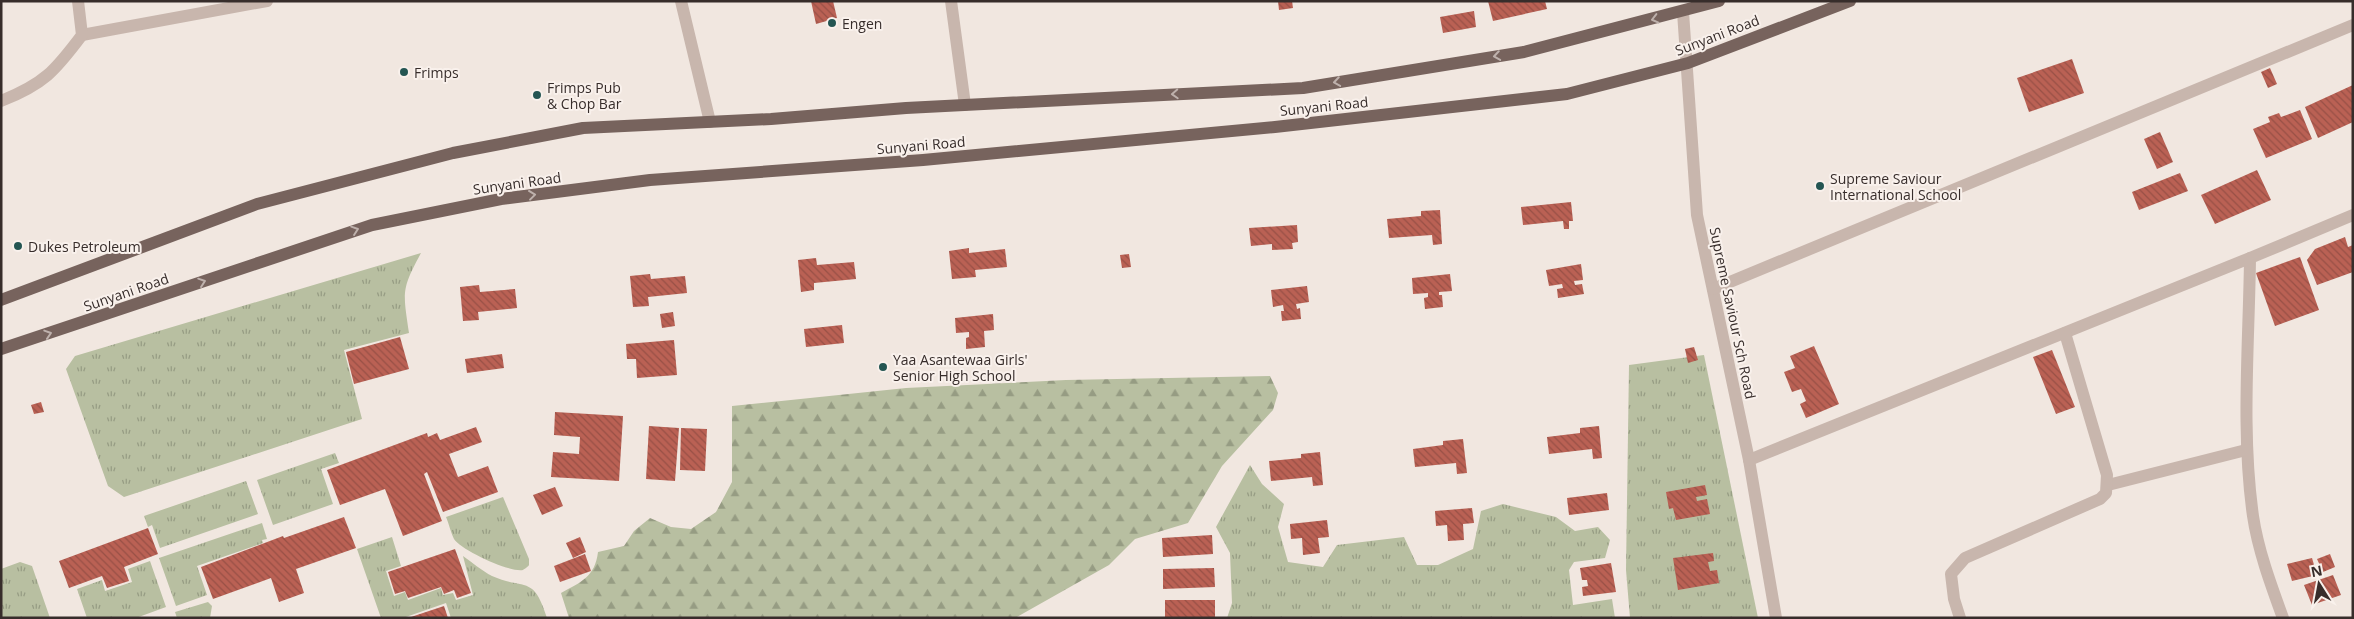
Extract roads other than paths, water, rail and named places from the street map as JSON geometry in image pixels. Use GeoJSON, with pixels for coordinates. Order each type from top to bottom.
{"type":"FeatureCollection","features":[{"type":"Feature","properties":{"kind":"main road","name":"Sunyani Road"},"geometry":{"type":"LineString","coordinates":[[1,300],[257,204],[453,153],[583,128],[710,122],[965,105],[1303,88],[1524,52],[1683,12],[1719,1]]}},
{"type":"Feature","properties":{"kind":"main road","name":"Sunyani Road"},"geometry":{"type":"LineString","coordinates":[[1,350],[372,225],[501,199],[650,180],[933,159],[1266,128],[1567,94],[1688,63],[1850,1]]}},
{"type":"Feature","properties":{"kind":"street"},"geometry":{"type":"LineString","coordinates":[[78,1],[82,35]]}},
{"type":"Feature","properties":{"kind":"street"},"geometry":{"type":"LineString","coordinates":[[1,100],[24,92],[50,75],[82,35],[267,1]]}},
{"type":"Feature","properties":{"kind":"street"},"geometry":{"type":"LineString","coordinates":[[681,1],[710,122]]}},
{"type":"Feature","properties":{"kind":"street"},"geometry":{"type":"LineString","coordinates":[[951,1],[965,105]]}},
{"type":"Feature","properties":{"kind":"street","name":"Supreme Saviour Sch Road"},"geometry":{"type":"LineString","coordinates":[[1683,12],[1688,63],[1695,196],[1750,460],[1776,618]]}},
{"type":"Feature","properties":{"kind":"street"},"geometry":{"type":"LineString","coordinates":[[1713,289],[2353,25]]}},
{"type":"Feature","properties":{"kind":"street"},"geometry":{"type":"LineString","coordinates":[[1750,460],[2353,215]]}},
{"type":"Feature","properties":{"kind":"street"},"geometry":{"type":"LineString","coordinates":[[2250,258],[2246,450],[2254,518],[2271,586],[2284,618]]}},
{"type":"Feature","properties":{"kind":"street"},"geometry":{"type":"LineString","coordinates":[[1960,618],[1954,599],[1951,574],[1965,558],[2100,499],[2106,493],[2108,485],[2107,475],[2065,333]]}},
{"type":"Feature","properties":{"kind":"street"},"geometry":{"type":"LineString","coordinates":[[2108,485],[2246,450]]}},
{"type":"Feature","properties":{"kind":"place","name":"Engen"},"geometry":{"type":"Point","coordinates":[832,23]}},
{"type":"Feature","properties":{"kind":"place","name":"Frimps"},"geometry":{"type":"Point","coordinates":[404,72]}},
{"type":"Feature","properties":{"kind":"place","name":"Frimps Pub & Chop Bar"},"geometry":{"type":"Point","coordinates":[537,95]}},
{"type":"Feature","properties":{"kind":"place","name":"Supreme Saviour International School"},"geometry":{"type":"Point","coordinates":[1820,186]}},
{"type":"Feature","properties":{"kind":"place","name":"Dukes Petroleum"},"geometry":{"type":"Point","coordinates":[18,246]}},
{"type":"Feature","properties":{"kind":"place","name":"Yaa Asantewaa Girls' Senior High School"},"geometry":{"type":"Point","coordinates":[883,367]}}]}
